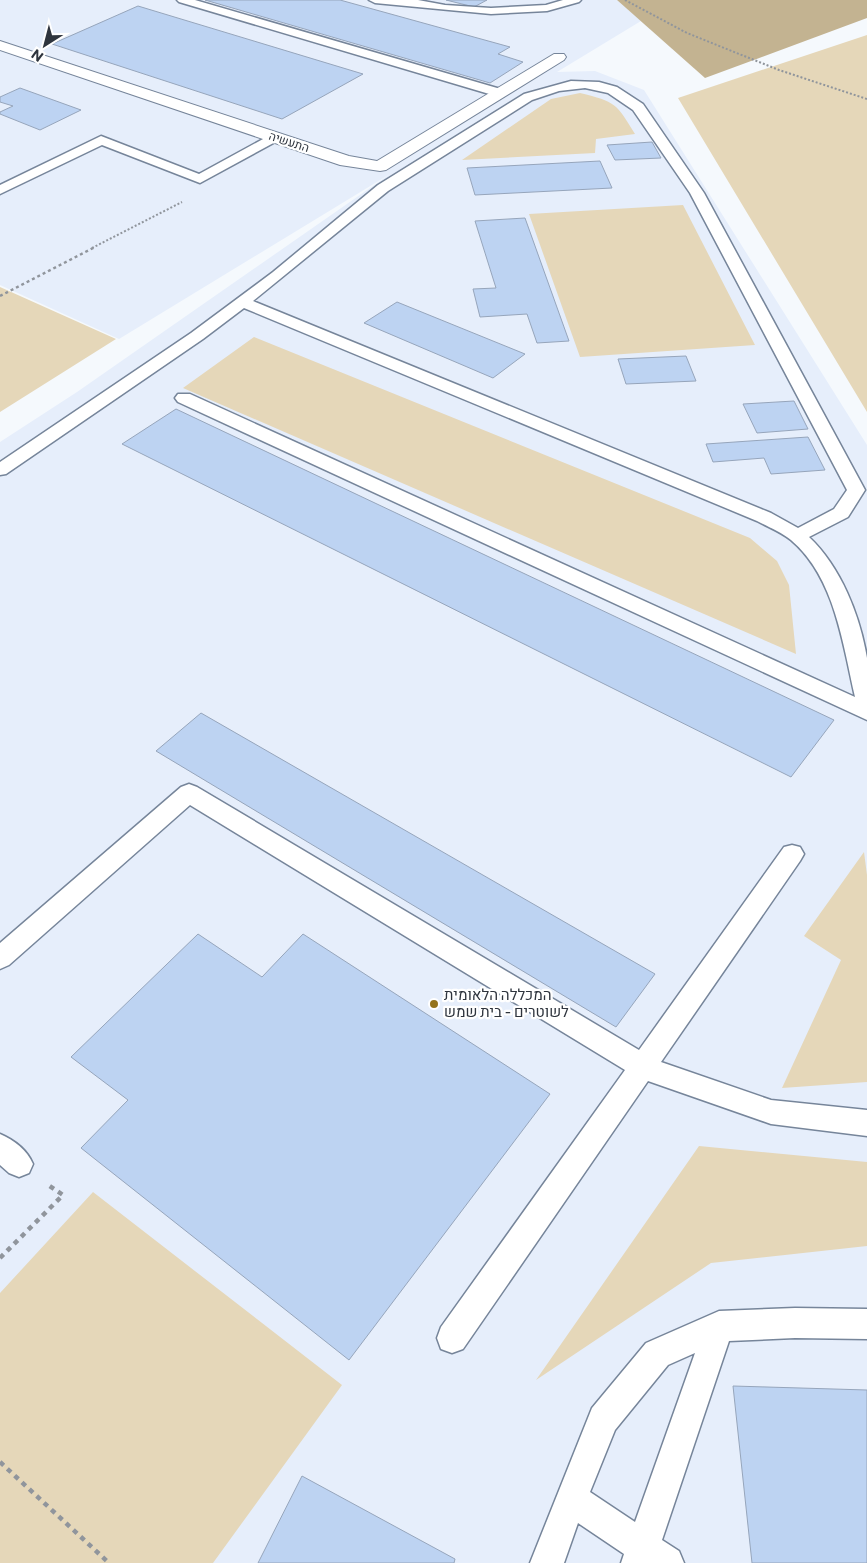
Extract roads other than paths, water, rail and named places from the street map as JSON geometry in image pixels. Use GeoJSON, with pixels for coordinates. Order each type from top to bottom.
{"type":"FeatureCollection","features":[{"type":"Feature","properties":{"kind":"street","name":"התעשיה"},"geometry":{"type":"LineString","coordinates":[[0,45],[346,161],[380,166],[559,57]]}},
{"type":"Feature","properties":{"kind":"lane"},"geometry":{"type":"LineString","coordinates":[[184,0],[500,93]]}},
{"type":"Feature","properties":{"kind":"lane"},"geometry":{"type":"LineString","coordinates":[[375,0],[491,11],[547,8],[575,0]]}},
{"type":"Feature","properties":{"kind":"lane"},"geometry":{"type":"LineString","coordinates":[[0,470],[197,336],[383,188],[528,97],[554,87],[580,84],[603,87],[626,96],[638,107],[697,193],[856,490],[841,513],[798,536]]}},
{"type":"Feature","properties":{"kind":"lane"},"geometry":{"type":"LineString","coordinates":[[0,190],[101,140],[200,179],[274,137]]}},
{"type":"Feature","properties":{"kind":"lane"},"geometry":{"type":"LineString","coordinates":[[242,302],[764,517],[798,536],[822,562],[847,621],[867,706]]}},
{"type":"Feature","properties":{"kind":"lane"},"geometry":{"type":"LineString","coordinates":[[184,398],[867,712]]}},
{"type":"Feature","properties":{"kind":"lane"},"geometry":{"type":"LineString","coordinates":[[0,958],[189,793],[643,1067],[771,1112],[867,1123]]}},
{"type":"Feature","properties":{"kind":"lane"},"geometry":{"type":"LineString","coordinates":[[452,1338],[792,854]]}},
{"type":"Feature","properties":{"kind":"lane"},"geometry":{"type":"LineString","coordinates":[[547,1563],[570,1499],[603,1419],[657,1354],[718,1326],[795,1323],[867,1324]]}},
{"type":"Feature","properties":{"kind":"lane"},"geometry":{"type":"LineString","coordinates":[[570,1499],[649,1558],[718,1326]]}},
{"type":"Feature","properties":{"kind":"place","name":"המכללה הלאומית לשוטרים - בית שמש"},"geometry":{"type":"Point","coordinates":[434,1004]}}]}
